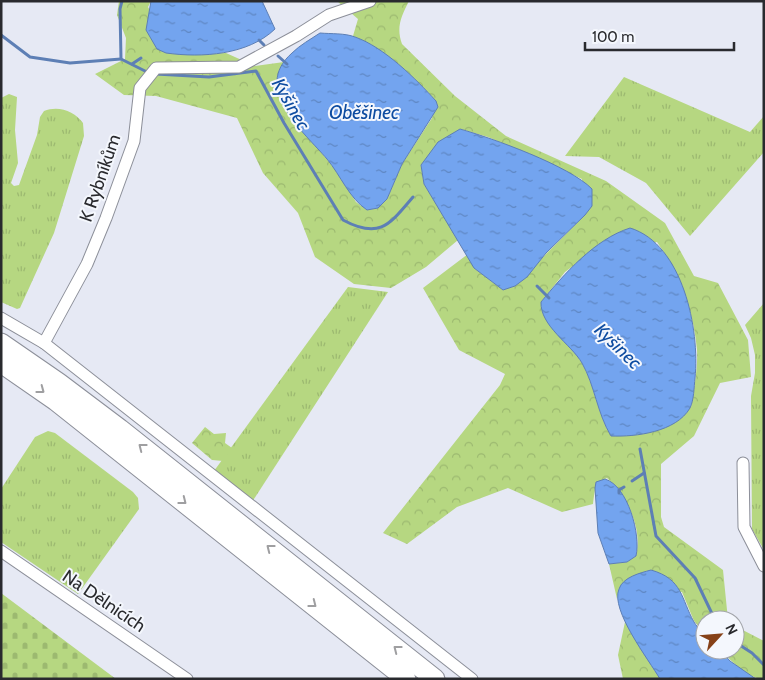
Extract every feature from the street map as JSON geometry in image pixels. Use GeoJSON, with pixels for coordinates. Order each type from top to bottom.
{"type":"FeatureCollection","features":[{"type":"Feature","properties":{"kind":"highway"},"geometry":{"type":"LineString","coordinates":[[1,343],[114,424],[436,679]]}},
{"type":"Feature","properties":{"kind":"highway"},"geometry":{"type":"LineString","coordinates":[[1,362],[64,408],[406,679]]}},
{"type":"Feature","properties":{"kind":"street","name":"K Rybníkům"},"geometry":{"type":"LineString","coordinates":[[44,343],[87,264],[124,172],[134,141],[140,88],[155,68],[239,67],[296,36],[329,15],[370,1]]}},
{"type":"Feature","properties":{"kind":"street"},"geometry":{"type":"LineString","coordinates":[[1,318],[44,343],[472,679]]}},
{"type":"Feature","properties":{"kind":"street"},"geometry":{"type":"LineString","coordinates":[[743,463],[744,527],[764,566]]}},
{"type":"Feature","properties":{"kind":"street","name":"Na Dělnicích"},"geometry":{"type":"LineString","coordinates":[[1,551],[187,679]]}},
{"type":"Feature","properties":{"kind":"green space"},"geometry":{"type":"Polygon","coordinates":[[[119,1],[151,1],[148,7],[174,54],[226,53],[255,66],[284,62],[278,77],[320,151],[335,169],[356,202],[367,210],[378,208],[387,199],[402,164],[432,118],[436,101],[398,64],[353,36],[358,19],[337,1],[409,1],[399,27],[402,44],[455,96],[506,136],[606,181],[665,223],[694,276],[718,283],[748,340],[751,377],[720,383],[694,436],[661,464],[661,517],[664,527],[723,570],[727,610],[695,610],[695,622],[682,592],[619,588],[617,599],[609,564],[627,562],[636,556],[638,545],[632,514],[621,494],[607,478],[597,485],[593,504],[562,512],[508,488],[457,507],[407,544],[383,533],[500,385],[505,374],[459,350],[423,288],[468,254],[474,268],[503,290],[535,265],[585,215],[582,179],[488,137],[460,129],[421,165],[424,184],[458,240],[426,267],[391,288],[354,284],[315,257],[298,213],[263,173],[237,118],[156,96],[124,95],[95,74],[125,59],[126,38],[117,15],[119,1]],[[657,242],[581,260],[565,272],[541,302],[554,328],[582,363],[602,418],[611,436],[623,436],[691,407],[696,378],[697,350],[689,307],[672,267],[657,242]]]}},
{"type":"Feature","properties":{"kind":"green space"},"geometry":{"type":"Polygon","coordinates":[[[624,77],[750,132],[764,116],[764,152],[690,236],[646,183],[599,157],[565,156],[624,77]]]}},
{"type":"Feature","properties":{"kind":"green space"},"geometry":{"type":"Polygon","coordinates":[[[9,94],[17,97],[15,130],[18,163],[11,183],[14,186],[19,185],[37,135],[40,117],[44,111],[60,109],[76,115],[83,123],[84,136],[54,233],[20,308],[17,309],[1,302],[1,98],[9,94]]]}},
{"type":"Feature","properties":{"kind":"green space"},"geometry":{"type":"Polygon","coordinates":[[[348,287],[388,292],[252,502],[214,471],[348,287]]]}},
{"type":"Feature","properties":{"kind":"green space"},"geometry":{"type":"Polygon","coordinates":[[[764,303],[764,550],[752,529],[751,396],[755,373],[755,355],[751,338],[745,325],[764,303]]]}},
{"type":"Feature","properties":{"kind":"green space"},"geometry":{"type":"Polygon","coordinates":[[[205,427],[214,434],[226,433],[225,443],[232,448],[223,461],[212,460],[192,443],[205,427]]]}},
{"type":"Feature","properties":{"kind":"green space"},"geometry":{"type":"Polygon","coordinates":[[[48,431],[55,433],[133,492],[138,498],[139,509],[78,594],[1,542],[1,489],[35,437],[48,431]]]}},
{"type":"Feature","properties":{"kind":"green space"},"geometry":{"type":"Polygon","coordinates":[[[1,593],[116,679],[1,679],[1,593]]]}},
{"type":"Feature","properties":{"kind":"green space"},"geometry":{"type":"Polygon","coordinates":[[[625,622],[660,679],[623,679],[618,655],[625,622]]]}},
{"type":"Feature","properties":{"kind":"green space"},"geometry":{"type":"Polygon","coordinates":[[[745,631],[764,641],[764,679],[746,673],[731,660],[745,660],[745,631]]]}},
{"type":"Feature","properties":{"kind":"water"},"geometry":{"type":"Polygon","coordinates":[[[151,1],[262,1],[275,29],[264,38],[252,44],[224,53],[194,55],[166,53],[157,49],[146,30],[151,1]]]}},
{"type":"Feature","properties":{"kind":"water","name":"Oběšinec"},"geometry":{"type":"Polygon","coordinates":[[[320,33],[351,36],[377,48],[399,64],[419,83],[436,101],[438,107],[402,164],[387,199],[378,208],[367,210],[355,199],[327,159],[295,123],[279,95],[277,81],[281,67],[295,50],[320,33]]]}},
{"type":"Feature","properties":{"kind":"water"},"geometry":{"type":"Polygon","coordinates":[[[460,129],[549,162],[567,171],[592,189],[592,206],[585,215],[546,253],[527,277],[515,286],[503,290],[474,268],[424,184],[421,165],[438,142],[460,129]]]}},
{"type":"Feature","properties":{"kind":"water"},"geometry":{"type":"Polygon","coordinates":[[[630,228],[648,237],[663,251],[675,270],[684,291],[691,314],[694,337],[696,358],[694,389],[690,408],[675,423],[643,434],[611,436],[602,418],[582,363],[545,319],[541,302],[570,269],[593,249],[617,233],[630,228]]]}},
{"type":"Feature","properties":{"kind":"water"},"geometry":{"type":"Polygon","coordinates":[[[605,479],[613,483],[620,491],[631,512],[637,547],[636,556],[627,562],[609,564],[598,533],[595,488],[596,482],[605,479]]]}},
{"type":"Feature","properties":{"kind":"water"},"geometry":{"type":"Polygon","coordinates":[[[651,570],[662,574],[675,584],[680,591],[695,623],[695,660],[729,660],[756,679],[660,679],[625,622],[618,598],[619,589],[624,581],[651,570]]]}},
{"type":"Feature","properties":{"kind":"waterway","name":"Kyšinec"},"geometry":{"type":"LineString","coordinates":[[122,1],[120,9],[121,59],[149,73]]}},
{"type":"Feature","properties":{"kind":"waterway"},"geometry":{"type":"LineString","coordinates":[[1,35],[30,57],[70,63],[121,59]]}},
{"type":"Feature","properties":{"kind":"waterway"},"geometry":{"type":"LineString","coordinates":[[259,40],[264,45]]}},
{"type":"Feature","properties":{"kind":"waterway"},"geometry":{"type":"LineString","coordinates":[[278,56],[287,64]]}},
{"type":"Feature","properties":{"kind":"waterway"},"geometry":{"type":"LineString","coordinates":[[132,64],[141,58]]}},
{"type":"Feature","properties":{"kind":"waterway","name":"Kyšinec"},"geometry":{"type":"LineString","coordinates":[[156,74],[209,77],[256,71],[284,123],[343,220],[366,229],[375,229],[383,226],[398,215],[413,197]]}},
{"type":"Feature","properties":{"kind":"waterway","name":"Kyšinec"},"geometry":{"type":"LineString","coordinates":[[537,286],[549,298]]}},
{"type":"Feature","properties":{"kind":"waterway","name":"Kyšinec"},"geometry":{"type":"LineString","coordinates":[[640,449],[656,536],[695,578],[710,610]]}},
{"type":"Feature","properties":{"kind":"waterway"},"geometry":{"type":"LineString","coordinates":[[632,481],[644,473]]}},
{"type":"Feature","properties":{"kind":"waterway"},"geometry":{"type":"LineString","coordinates":[[619,493],[619,490],[624,487]]}},
{"type":"Feature","properties":{"kind":"waterway","name":"Kyšinec"},"geometry":{"type":"LineString","coordinates":[[745,648],[764,665]]}}]}
